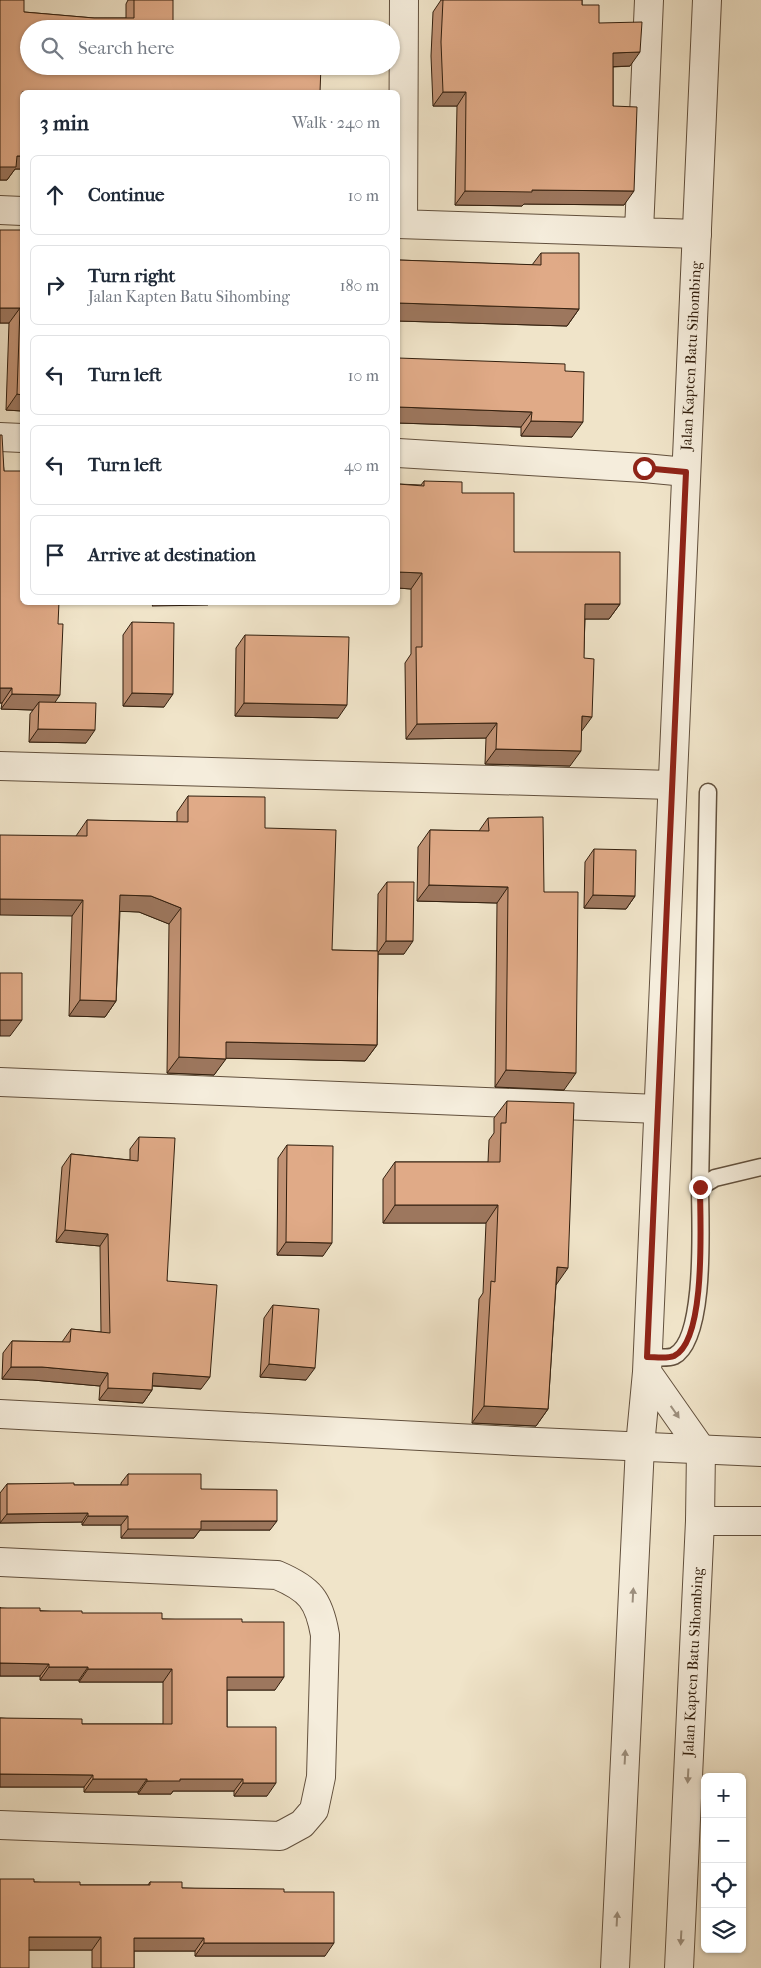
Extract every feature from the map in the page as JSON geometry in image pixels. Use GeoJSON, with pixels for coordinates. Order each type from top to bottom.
{"type":"FeatureCollection","features":[{"type":"Feature","properties":{"kind":"street"},"geometry":{"type":"LineString","coordinates":[[404,0],[400,224],[697,234]]}},
{"type":"Feature","properties":{"kind":"street"},"geometry":{"type":"LineString","coordinates":[[639,231],[649,0]]}},
{"type":"Feature","properties":{"kind":"street","name":"Jalan Kapten Batu Sihombing"},"geometry":{"type":"LineString","coordinates":[[614,1968],[640,1446],[647,1364],[707,0]]}},
{"type":"Feature","properties":{"kind":"street"},"geometry":{"type":"LineString","coordinates":[[0,210],[20,210]]}},
{"type":"Feature","properties":{"kind":"street"},"geometry":{"type":"LineString","coordinates":[[0,437],[20,438]]}},
{"type":"Feature","properties":{"kind":"street"},"geometry":{"type":"LineString","coordinates":[[400,453],[686,472]]}},
{"type":"Feature","properties":{"kind":"street"},"geometry":{"type":"LineString","coordinates":[[0,766],[672,785]]}},
{"type":"Feature","properties":{"kind":"street"},"geometry":{"type":"LineString","coordinates":[[0,1082],[658,1109]]}},
{"type":"Feature","properties":{"kind":"street"},"geometry":{"type":"LineString","coordinates":[[647,1364],[701,1450]]}},
{"type":"Feature","properties":{"kind":"street"},"geometry":{"type":"LineString","coordinates":[[0,1414],[761,1452]]}},
{"type":"Feature","properties":{"kind":"street","name":"Jalan Kapten Batu Sihombing"},"geometry":{"type":"LineString","coordinates":[[679,1968],[700,1521],[701,1450]]}},
{"type":"Feature","properties":{"kind":"street"},"geometry":{"type":"LineString","coordinates":[[700,1521],[761,1521]]}},
{"type":"Feature","properties":{"kind":"street"},"geometry":{"type":"LineString","coordinates":[[0,1562],[277,1575],[295,1583],[310,1595],[321,1613],[325,1635],[321,1777],[314,1810],[302,1824],[280,1836],[0,1825]]}},
{"type":"Feature","properties":{"kind":"lane"},"geometry":{"type":"LineString","coordinates":[[647,1364],[672,1357],[686,1344],[692,1328],[700,1269],[708,792]]}},
{"type":"Feature","properties":{"kind":"lane"},"geometry":{"type":"LineString","coordinates":[[700,1187],[716,1178],[761,1167]]}},
{"type":"Feature","properties":{"kind":"building"},"geometry":{"type":"Polygon","coordinates":[[[0,0],[24,0],[24,12],[94,18],[134,18],[134,0],[173,0],[173,20],[20,20],[20,75],[321,75],[320,90],[20,90],[20,156],[17,156],[16,167],[0,167],[0,0]]]}},
{"type":"Feature","properties":{"kind":"building"},"geometry":{"type":"Polygon","coordinates":[[[443,0],[582,0],[582,5],[599,5],[599,23],[642,22],[640,52],[613,53],[613,106],[637,107],[634,191],[465,191],[466,92],[443,92],[441,42],[443,0]]]}},
{"type":"Feature","properties":{"kind":"building"},"geometry":{"type":"Polygon","coordinates":[[[0,230],[20,230],[20,308],[0,308],[0,230]]]}},
{"type":"Feature","properties":{"kind":"building"},"geometry":{"type":"Polygon","coordinates":[[[541,253],[579,253],[579,309],[400,303],[400,260],[541,265],[541,253]]]}},
{"type":"Feature","properties":{"kind":"building"},"geometry":{"type":"Polygon","coordinates":[[[20,308],[20,395],[17,394],[20,308]]]}},
{"type":"Feature","properties":{"kind":"building"},"geometry":{"type":"Polygon","coordinates":[[[400,358],[565,364],[565,371],[584,372],[583,422],[531,421],[532,412],[400,407],[400,358]]]}},
{"type":"Feature","properties":{"kind":"building"},"geometry":{"type":"Polygon","coordinates":[[[0,435],[2,435],[4,471],[20,471],[20,605],[59,605],[58,624],[63,624],[60,695],[12,694],[12,688],[0,688],[0,435]]]}},
{"type":"Feature","properties":{"kind":"building"},"geometry":{"type":"Polygon","coordinates":[[[424,481],[462,482],[462,493],[514,493],[514,552],[620,552],[620,604],[585,604],[584,658],[594,659],[592,717],[582,716],[581,751],[496,749],[497,723],[417,724],[416,647],[422,647],[422,573],[400,572],[400,484],[424,486],[424,481]]]}},
{"type":"Feature","properties":{"kind":"building"},"geometry":{"type":"Polygon","coordinates":[[[132,622],[174,623],[173,694],[132,693],[132,622]]]}},
{"type":"Feature","properties":{"kind":"building"},"geometry":{"type":"Polygon","coordinates":[[[245,635],[349,637],[347,705],[244,703],[245,635]]]}},
{"type":"Feature","properties":{"kind":"building"},"geometry":{"type":"Polygon","coordinates":[[[39,702],[96,703],[95,730],[38,729],[39,702]]]}},
{"type":"Feature","properties":{"kind":"building"},"geometry":{"type":"Polygon","coordinates":[[[188,796],[265,797],[265,828],[336,830],[332,950],[378,951],[377,1045],[226,1042],[226,1059],[179,1057],[181,908],[151,896],[120,895],[116,1001],[80,1000],[83,900],[0,899],[0,835],[87,836],[87,820],[188,822],[188,796]]]}},
{"type":"Feature","properties":{"kind":"building"},"geometry":{"type":"Polygon","coordinates":[[[543,817],[544,892],[578,892],[576,1073],[506,1070],[508,887],[429,885],[430,830],[489,831],[488,818],[543,817]]]}},
{"type":"Feature","properties":{"kind":"building"},"geometry":{"type":"Polygon","coordinates":[[[594,849],[636,850],[635,896],[593,895],[594,849]]]}},
{"type":"Feature","properties":{"kind":"building"},"geometry":{"type":"Polygon","coordinates":[[[387,882],[414,882],[413,941],[386,941],[387,882]]]}},
{"type":"Feature","properties":{"kind":"building"},"geometry":{"type":"Polygon","coordinates":[[[0,973],[22,973],[22,1020],[0,1020],[0,973]]]}},
{"type":"Feature","properties":{"kind":"building"},"geometry":{"type":"Polygon","coordinates":[[[507,1101],[574,1103],[568,1268],[557,1267],[548,1409],[484,1406],[491,1281],[495,1282],[498,1205],[395,1205],[395,1162],[500,1162],[501,1123],[506,1123],[507,1101]]]}},
{"type":"Feature","properties":{"kind":"building"},"geometry":{"type":"Polygon","coordinates":[[[139,1137],[175,1138],[167,1281],[217,1285],[210,1377],[153,1373],[152,1390],[108,1388],[108,1373],[42,1367],[11,1367],[12,1341],[70,1342],[71,1329],[110,1333],[108,1234],[65,1230],[71,1154],[138,1161],[139,1137]]]}},
{"type":"Feature","properties":{"kind":"building"},"geometry":{"type":"Polygon","coordinates":[[[287,1145],[333,1146],[332,1243],[286,1242],[287,1145]]]}},
{"type":"Feature","properties":{"kind":"building"},"geometry":{"type":"Polygon","coordinates":[[[273,1305],[319,1309],[315,1368],[269,1364],[273,1305]]]}},
{"type":"Feature","properties":{"kind":"building"},"geometry":{"type":"Polygon","coordinates":[[[128,1474],[201,1474],[201,1489],[277,1490],[277,1521],[201,1521],[201,1529],[128,1529],[128,1516],[88,1516],[88,1513],[7,1514],[7,1484],[74,1483],[74,1485],[128,1485],[128,1474]]]}},
{"type":"Feature","properties":{"kind":"building"},"geometry":{"type":"Polygon","coordinates":[[[0,1608],[40,1608],[40,1611],[82,1611],[82,1613],[162,1613],[162,1619],[242,1619],[242,1622],[284,1622],[284,1677],[227,1677],[227,1727],[276,1727],[276,1783],[243,1783],[243,1779],[147,1781],[147,1779],[93,1779],[93,1775],[0,1774],[0,1718],[82,1719],[82,1724],[172,1724],[172,1669],[88,1669],[88,1667],[49,1667],[49,1664],[0,1663],[0,1608]]]}},
{"type":"Feature","properties":{"kind":"building"},"geometry":{"type":"Polygon","coordinates":[[[0,1879],[34,1879],[34,1882],[80,1882],[80,1885],[150,1885],[150,1882],[182,1882],[182,1888],[284,1889],[284,1892],[334,1892],[334,1943],[204,1943],[204,1938],[134,1938],[134,1968],[101,1968],[101,1937],[29,1937],[29,1968],[0,1968],[0,1879]]]}},
{"type":"Feature","properties":{"kind":"route"},"geometry":{"type":"LineString","coordinates":[[644,468],[686,472],[647,1357],[672,1357],[686,1344],[692,1328],[700,1269],[700,1187]]}}]}
